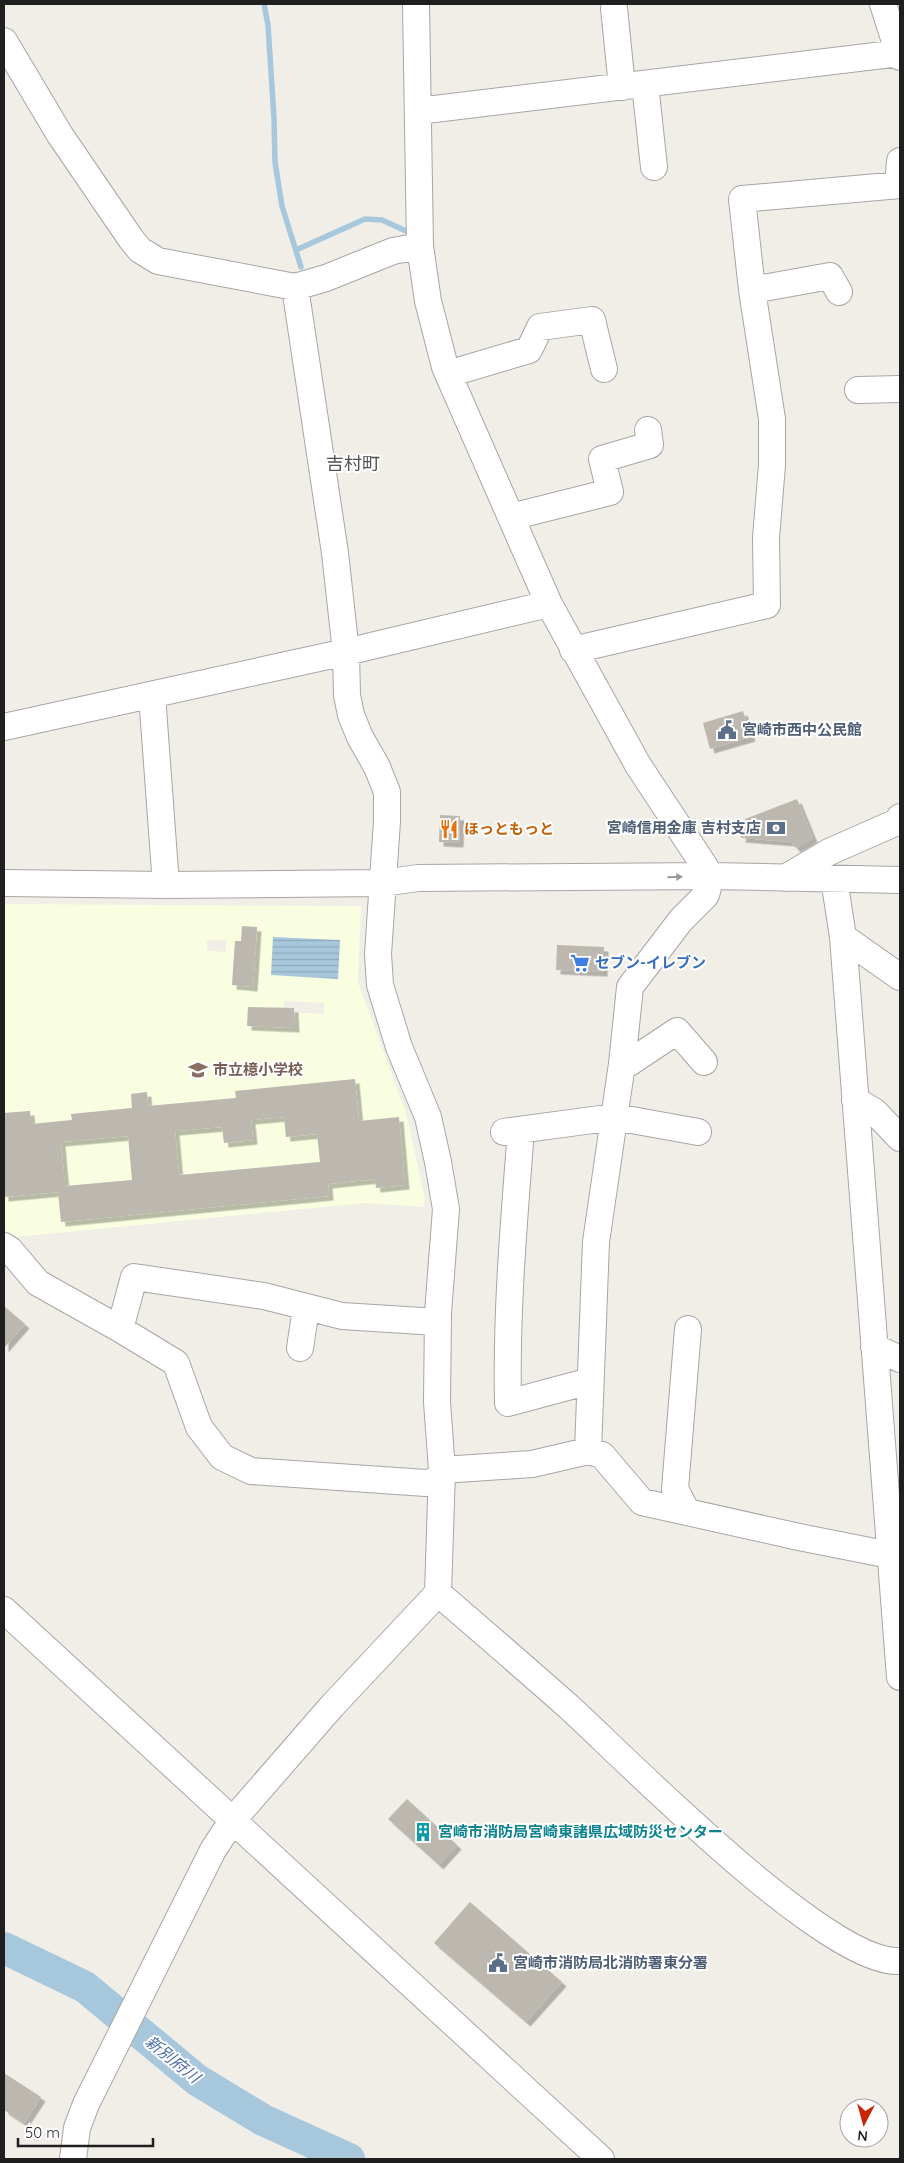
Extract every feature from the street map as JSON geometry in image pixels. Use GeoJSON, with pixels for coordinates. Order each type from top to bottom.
{"type":"FeatureCollection","features":[{"type":"Feature","properties":{"kind":"street"},"geometry":{"type":"LineString","coordinates":[[416,4],[420,246],[428,301],[448,374],[549,604],[638,765],[709,885]]}},
{"type":"Feature","properties":{"kind":"street"},"geometry":{"type":"LineString","coordinates":[[883,4],[900,57]]}},
{"type":"Feature","properties":{"kind":"street"},"geometry":{"type":"LineString","coordinates":[[614,8],[654,167]]}},
{"type":"Feature","properties":{"kind":"street"},"geometry":{"type":"LineString","coordinates":[[4,42],[60,135],[131,239],[140,250],[158,261],[295,287],[326,278],[393,251],[420,246]]}},
{"type":"Feature","properties":{"kind":"street"},"geometry":{"type":"LineString","coordinates":[[418,111],[900,53]]}},
{"type":"Feature","properties":{"kind":"street"},"geometry":{"type":"LineString","coordinates":[[573,650],[778,607],[766,538],[772,465],[772,419],[752,290],[742,199],[899,177]]}},
{"type":"Feature","properties":{"kind":"street"},"geometry":{"type":"LineString","coordinates":[[752,290],[830,276],[838,292]]}},
{"type":"Feature","properties":{"kind":"street"},"geometry":{"type":"LineString","coordinates":[[73,2159],[77,2128],[88,2101],[165,1942],[213,1850],[232,1821],[332,1706],[438,1593],[442,1474],[437,1402],[438,1322],[446,1210],[428,1118],[399,1047],[380,986],[378,954],[387,822],[387,792],[377,768],[360,737],[351,714],[347,695],[346,652],[335,553],[295,287]]}},
{"type":"Feature","properties":{"kind":"street"},"geometry":{"type":"LineString","coordinates":[[448,374],[529,350],[540,328],[592,320],[604,369]]}},
{"type":"Feature","properties":{"kind":"street"},"geometry":{"type":"LineString","coordinates":[[858,390],[900,389]]}},
{"type":"Feature","properties":{"kind":"street"},"geometry":{"type":"LineString","coordinates":[[511,517],[610,492],[602,458],[650,445],[648,430]]}},
{"type":"Feature","properties":{"kind":"street"},"geometry":{"type":"LineString","coordinates":[[4,727],[346,652],[549,604]]}},
{"type":"Feature","properties":{"kind":"street"},"geometry":{"type":"LineString","coordinates":[[152,695],[166,885]]}},
{"type":"Feature","properties":{"kind":"street"},"geometry":{"type":"LineString","coordinates":[[785,878],[829,852],[897,822],[900,817]]}},
{"type":"Feature","properties":{"kind":"street"},"geometry":{"type":"LineString","coordinates":[[588,1450],[596,1242],[615,1117],[630,987],[709,885],[785,878],[835,888],[900,896]]}},
{"type":"Feature","properties":{"kind":"street"},"geometry":{"type":"LineString","coordinates":[[4,883],[166,885],[382,883],[415,889],[709,885],[835,888],[900,880]]}},
{"type":"Feature","properties":{"kind":"street"},"geometry":{"type":"LineString","coordinates":[[835,888],[843,937],[874,1347],[891,1459],[900,1677]]}},
{"type":"Feature","properties":{"kind":"street"},"geometry":{"type":"LineString","coordinates":[[843,937],[900,977]]}},
{"type":"Feature","properties":{"kind":"street"},"geometry":{"type":"LineString","coordinates":[[622,1064],[629,1063],[677,1031],[704,1062]]}},
{"type":"Feature","properties":{"kind":"street"},"geometry":{"type":"LineString","coordinates":[[855,1100],[875,1112],[900,1138]]}},
{"type":"Feature","properties":{"kind":"street"},"geometry":{"type":"LineString","coordinates":[[590,1381],[508,1403],[507,1357],[511,1260],[512,1131],[615,1117],[698,1132]]}},
{"type":"Feature","properties":{"kind":"street"},"geometry":{"type":"LineString","coordinates":[[4,1246],[10,1250],[38,1283],[120,1328],[176,1363],[199,1427],[222,1457],[251,1471],[426,1483],[442,1474],[532,1464],[588,1450],[602,1455],[642,1502],[895,1556]]}},
{"type":"Feature","properties":{"kind":"street"},"geometry":{"type":"LineString","coordinates":[[120,1328],[134,1277],[264,1296],[342,1316],[438,1322]]}},
{"type":"Feature","properties":{"kind":"street"},"geometry":{"type":"LineString","coordinates":[[300,1348],[306,1308]]}},
{"type":"Feature","properties":{"kind":"street"},"geometry":{"type":"LineString","coordinates":[[687,1512],[675,1489],[688,1329]]}},
{"type":"Feature","properties":{"kind":"street"},"geometry":{"type":"LineString","coordinates":[[874,1347],[900,1359]]}},
{"type":"Feature","properties":{"kind":"street"},"geometry":{"type":"LineString","coordinates":[[438,1593],[569,1708],[701,1831],[803,1916],[846,1943],[872,1956],[900,1961]]}},
{"type":"Feature","properties":{"kind":"street"},"geometry":{"type":"LineString","coordinates":[[4,1610],[601,2159]]}},
{"type":"Feature","properties":{"kind":"shaded area","name":"市立檍小学校"},"geometry":{"type":"Polygon","coordinates":[[[4,904],[361,906],[358,982],[406,1113],[425,1198],[424,1207],[365,1203],[16,1237],[4,1230],[4,1197],[66,1191],[59,1122],[31,1124],[30,1111],[4,1113],[4,904]],[[207,940],[207,951],[226,952],[226,940],[207,940]],[[234,948],[232,985],[253,986],[256,949],[234,948]],[[284,1001],[283,1012],[324,1014],[324,1003],[284,1001]],[[248,1009],[247,1026],[263,1027],[261,1009],[248,1009]],[[354,1079],[236,1091],[238,1122],[284,1117],[286,1137],[306,1135],[304,1115],[354,1079]],[[147,1092],[131,1094],[132,1108],[71,1114],[74,1141],[235,1125],[232,1098],[148,1106],[147,1092]],[[399,1118],[369,1120],[376,1188],[405,1184],[399,1118]],[[251,1125],[240,1127],[242,1141],[253,1140],[251,1125]],[[326,1161],[78,1185],[59,1204],[61,1222],[329,1196],[326,1161]]]}},
{"type":"Feature","properties":{"kind":"water"},"geometry":{"type":"Polygon","coordinates":[[[273,937],[340,940],[338,979],[271,975],[273,937]]]}},
{"type":"Feature","properties":{"kind":"building","name":"宮崎市西中公民館"},"geometry":{"type":"Polygon","coordinates":[[[743,711],[751,737],[710,749],[703,723],[743,711]]]}},
{"type":"Feature","properties":{"kind":"building","name":"宮崎信用金庫 吉村支店"},"geometry":{"type":"Polygon","coordinates":[[[797,799],[813,838],[796,848],[791,842],[741,838],[745,819],[797,799]]]}},
{"type":"Feature","properties":{"kind":"building","name":"ほっともっと"},"geometry":{"type":"Polygon","coordinates":[[[440,815],[460,816],[459,843],[439,842],[440,815]]]}},
{"type":"Feature","properties":{"kind":"building"},"geometry":{"type":"Polygon","coordinates":[[[242,926],[257,927],[253,987],[232,985],[235,941],[241,941],[242,926]]]}},
{"type":"Feature","properties":{"kind":"building","name":"セブン-イレブン"},"geometry":{"type":"Polygon","coordinates":[[[557,945],[604,947],[603,972],[556,970],[557,945]]]}},
{"type":"Feature","properties":{"kind":"building"},"geometry":{"type":"Polygon","coordinates":[[[248,1007],[294,1008],[295,1028],[247,1026],[248,1007]]]}},
{"type":"Feature","properties":{"kind":"building"},"geometry":{"type":"Polygon","coordinates":[[[355,1079],[359,1121],[399,1117],[405,1185],[376,1188],[375,1179],[328,1184],[329,1196],[61,1222],[58,1192],[4,1197],[4,1113],[30,1111],[31,1124],[72,1120],[71,1114],[132,1108],[131,1094],[147,1092],[148,1106],[236,1098],[235,1091],[355,1079]],[[284,1117],[251,1120],[253,1140],[224,1143],[222,1127],[175,1131],[179,1175],[320,1162],[317,1134],[286,1137],[284,1117]],[[128,1136],[61,1142],[65,1186],[132,1180],[128,1136]]]}},
{"type":"Feature","properties":{"kind":"building"},"geometry":{"type":"Polygon","coordinates":[[[4,1306],[25,1324],[4,1348],[4,1306]]]}},
{"type":"Feature","properties":{"kind":"building","name":"宮崎市消防局宮崎東諸県広域防災センター"},"geometry":{"type":"Polygon","coordinates":[[[407,1799],[457,1845],[439,1865],[388,1819],[407,1799]]]}},
{"type":"Feature","properties":{"kind":"building","name":"宮崎市消防局北消防署東分署"},"geometry":{"type":"Polygon","coordinates":[[[470,1902],[562,1982],[526,2022],[434,1943],[470,1902]]]}},
{"type":"Feature","properties":{"kind":"building"},"geometry":{"type":"Polygon","coordinates":[[[4,2073],[41,2097],[24,2123],[4,2110],[4,2073]]]}},
{"type":"Feature","properties":{"kind":"waterway"},"geometry":{"type":"LineString","coordinates":[[264,4],[268,25],[275,162],[282,206],[301,267]]}},
{"type":"Feature","properties":{"kind":"waterway"},"geometry":{"type":"LineString","coordinates":[[296,250],[365,219],[382,220],[406,231]]}},
{"type":"Feature","properties":{"kind":"waterway","name":"新別府川"},"geometry":{"type":"LineString","coordinates":[[4,1948],[85,1987],[197,2080],[263,2120],[349,2159]]}},
{"type":"Feature","properties":{"kind":"place","name":"宮崎市西中公民館"},"geometry":{"type":"Point","coordinates":[727,730]}},
{"type":"Feature","properties":{"kind":"place","name":"宮崎信用金庫 吉村支店"},"geometry":{"type":"Point","coordinates":[776,828]}},
{"type":"Feature","properties":{"kind":"place","name":"ほっともっと"},"geometry":{"type":"Point","coordinates":[449,829]}},
{"type":"Feature","properties":{"kind":"place","name":"セブン-イレブン"},"geometry":{"type":"Point","coordinates":[580,963]}},
{"type":"Feature","properties":{"kind":"place","name":"市立檍小学校"},"geometry":{"type":"Point","coordinates":[198,1070]}},
{"type":"Feature","properties":{"kind":"place","name":"宮崎市消防局宮崎東諸県広域防災センター"},"geometry":{"type":"Point","coordinates":[423,1832]}},
{"type":"Feature","properties":{"kind":"place","name":"宮崎市消防局北消防署東分署"},"geometry":{"type":"Point","coordinates":[498,1963]}},
{"type":"Feature","properties":{"kind":"district","name":"吉村町"},"geometry":{"type":"Point","coordinates":[353,464]}}]}
